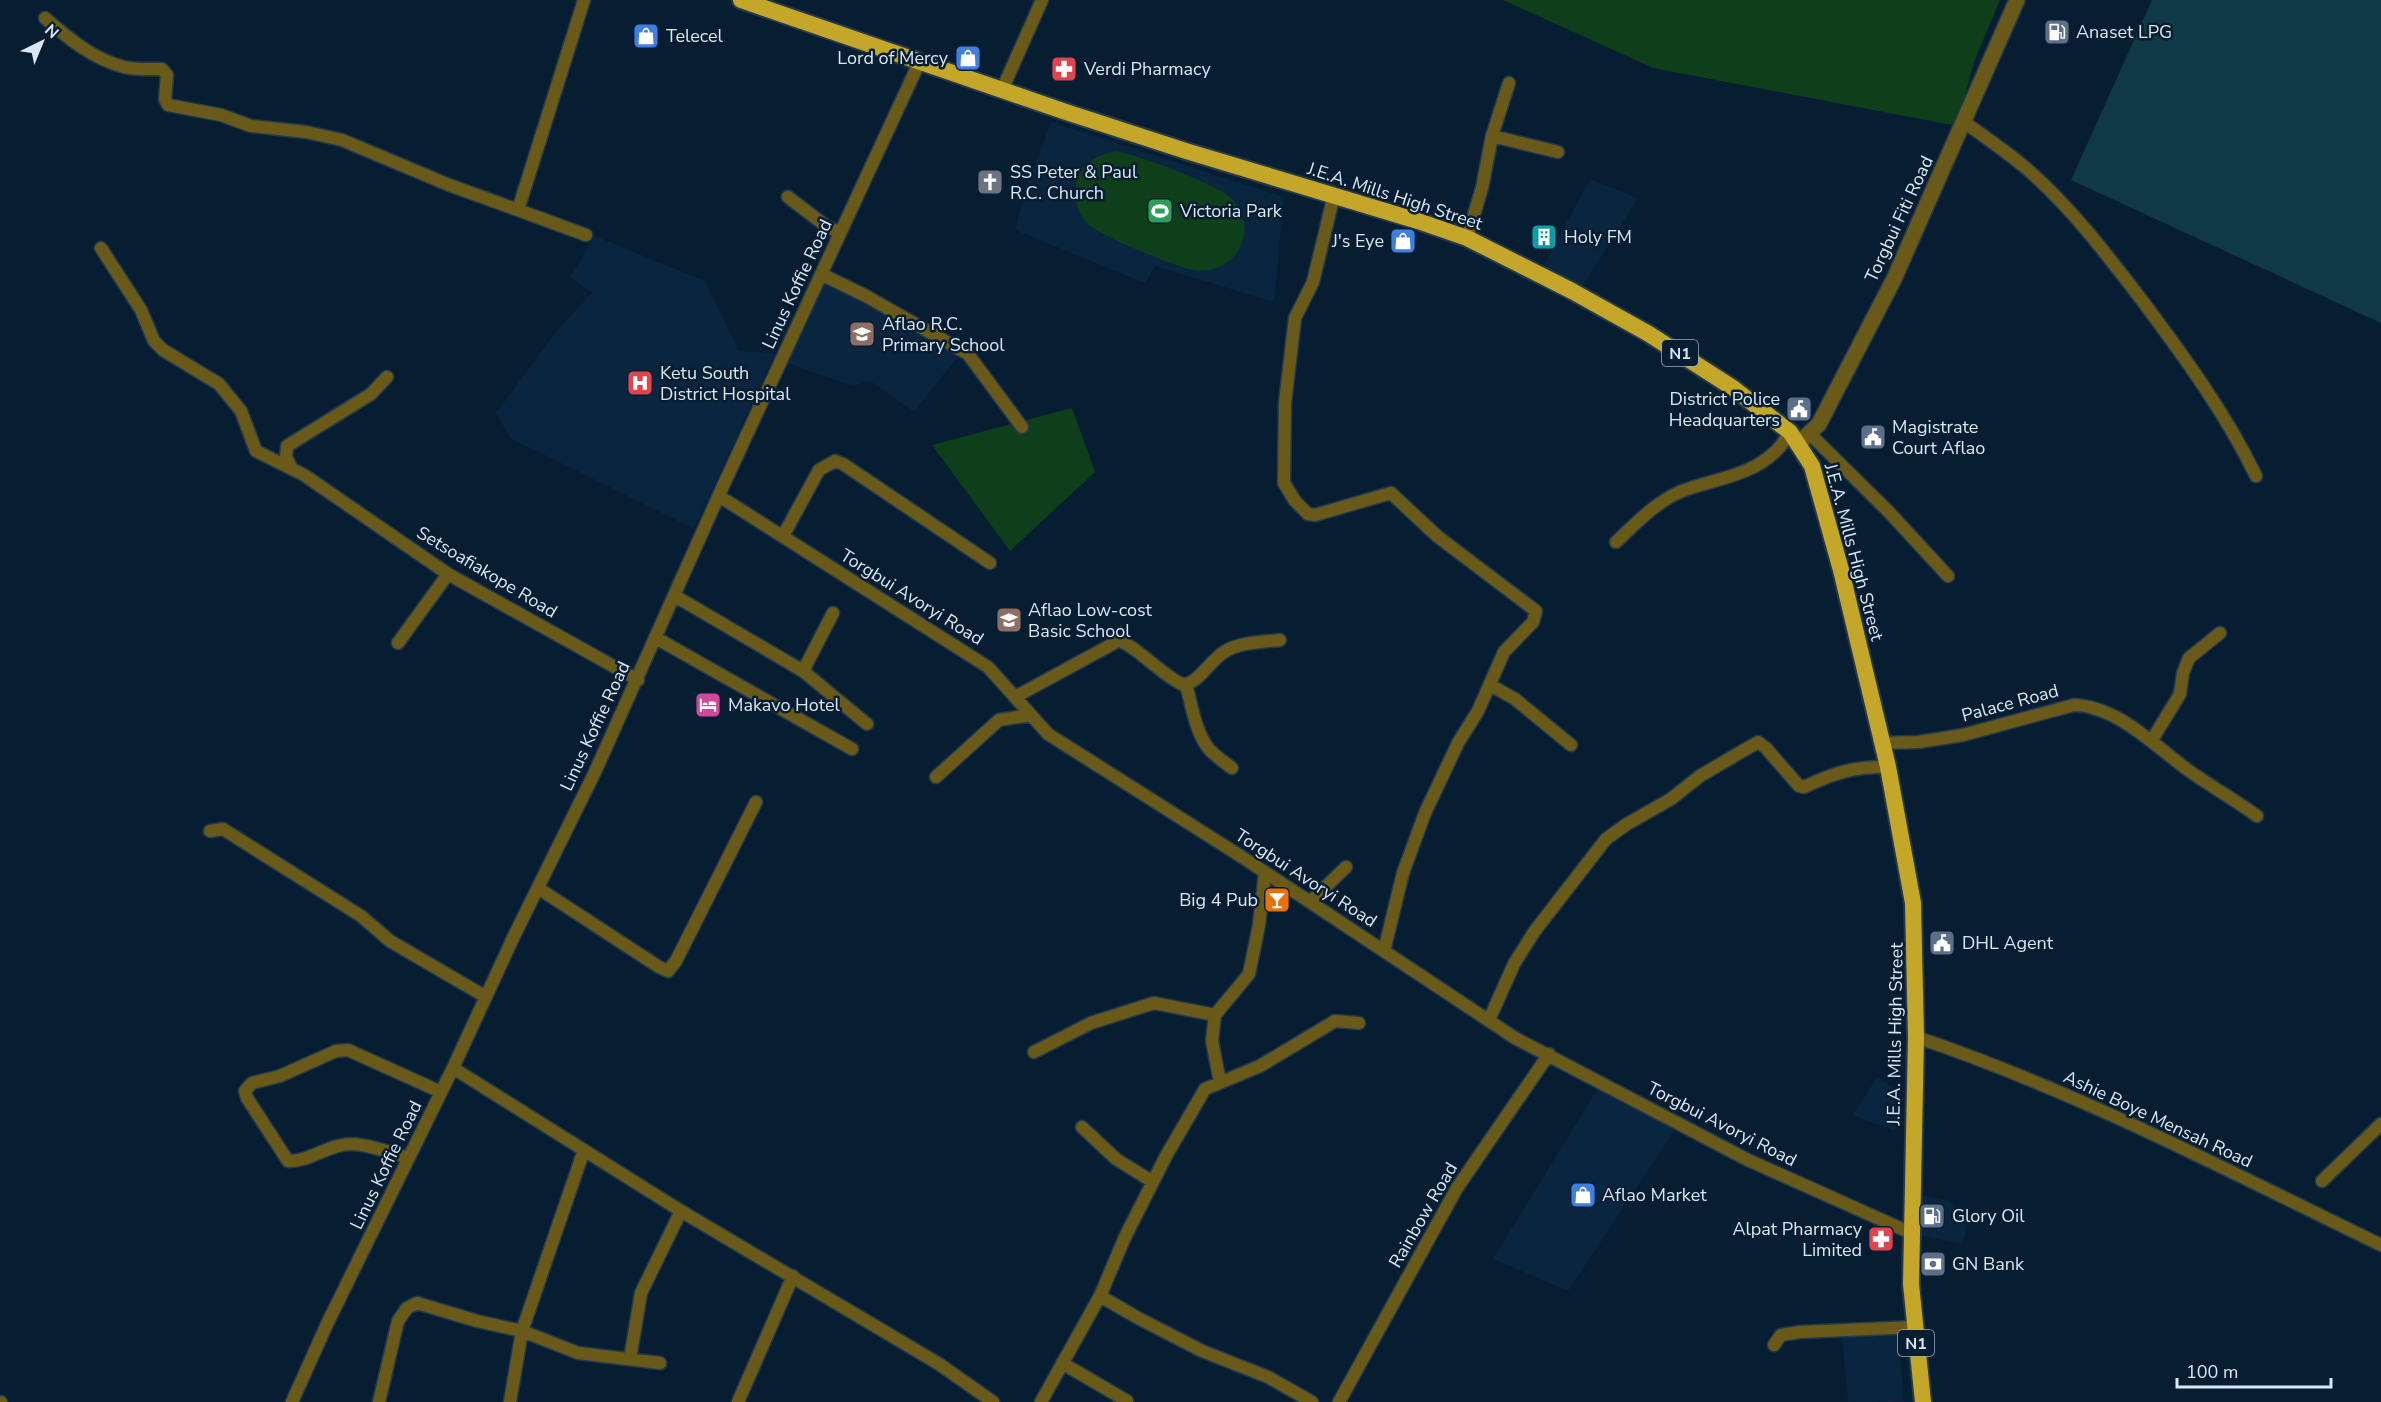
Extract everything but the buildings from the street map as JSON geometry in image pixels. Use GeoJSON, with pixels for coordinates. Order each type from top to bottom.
{"type":"FeatureCollection","features":[{"type":"Feature","properties":{"kind":"highway","name":"J.E.A. Mills High Street"},"geometry":{"type":"LineString","coordinates":[[741,0],[1196,154],[1467,238],[1572,291],[1649,334],[1733,388],[1799,436],[1812,466],[1841,570],[1883,743],[1915,920],[1916,1037],[1911,1233],[1914,1327]]}},
{"type":"Feature","properties":{"kind":"highway","name":"N1"},"geometry":{"type":"LineString","coordinates":[[1914,1327],[1923,1402]]}},
{"type":"Feature","properties":{"kind":"street"},"geometry":{"type":"LineString","coordinates":[[518,210],[584,0]]}},
{"type":"Feature","properties":{"kind":"street"},"geometry":{"type":"LineString","coordinates":[[1002,90],[1042,0]]}},
{"type":"Feature","properties":{"kind":"street","name":"Torgbui Fiti Road"},"geometry":{"type":"LineString","coordinates":[[1799,436],[1819,424],[1894,279],[2017,0]]}},
{"type":"Feature","properties":{"kind":"street"},"geometry":{"type":"LineString","coordinates":[[45,18],[95,57],[126,68],[162,69],[167,75],[165,99],[168,105],[222,115],[251,126],[306,132],[342,140],[449,185],[586,235]]}},
{"type":"Feature","properties":{"kind":"street","name":"Linus Koffie Road"},"geometry":{"type":"LineString","coordinates":[[292,1402],[327,1324],[453,1068],[638,680],[719,496],[920,61]]}},
{"type":"Feature","properties":{"kind":"street"},"geometry":{"type":"LineString","coordinates":[[1467,238],[1482,188],[1492,136],[1509,83]]}},
{"type":"Feature","properties":{"kind":"street"},"geometry":{"type":"LineString","coordinates":[[1964,122],[2026,168],[2058,199],[2109,257],[2181,353],[2242,447],[2256,476]]}},
{"type":"Feature","properties":{"kind":"street"},"geometry":{"type":"LineString","coordinates":[[1492,136],[1558,152]]}},
{"type":"Feature","properties":{"kind":"street"},"geometry":{"type":"LineString","coordinates":[[1334,195],[1313,282],[1295,318],[1285,403],[1284,477],[1286,489],[1308,514],[1315,515],[1391,493],[1437,536],[1536,611],[1533,622],[1504,652],[1478,711],[1458,743],[1425,813],[1403,873],[1384,951]]}},
{"type":"Feature","properties":{"kind":"street"},"geometry":{"type":"LineString","coordinates":[[788,197],[826,226],[840,233]]}},
{"type":"Feature","properties":{"kind":"street","name":"Setsoafiakope Road"},"geometry":{"type":"LineString","coordinates":[[101,248],[141,310],[154,341],[163,350],[219,384],[241,411],[256,452],[292,469],[448,574],[638,680]]}},
{"type":"Feature","properties":{"kind":"street"},"geometry":{"type":"LineString","coordinates":[[821,274],[866,296],[968,354],[1022,427]]}},
{"type":"Feature","properties":{"kind":"street"},"geometry":{"type":"LineString","coordinates":[[292,469],[286,457],[287,446],[371,394],[387,377]]}},
{"type":"Feature","properties":{"kind":"street"},"geometry":{"type":"LineString","coordinates":[[1616,542],[1640,519],[1681,491],[1730,477],[1761,463],[1799,436],[1888,511],[1948,576]]}},
{"type":"Feature","properties":{"kind":"street"},"geometry":{"type":"LineString","coordinates":[[783,536],[819,470],[835,461],[852,470],[990,563]]}},
{"type":"Feature","properties":{"kind":"street","name":"Torgbui Avoryi Road"},"geometry":{"type":"LineString","coordinates":[[719,496],[988,667],[1048,734],[1265,872],[1515,1038],[1748,1160],[1911,1233]]}},
{"type":"Feature","properties":{"kind":"street"},"geometry":{"type":"LineString","coordinates":[[398,643],[448,574]]}},
{"type":"Feature","properties":{"kind":"street"},"geometry":{"type":"LineString","coordinates":[[675,596],[803,671],[867,724]]}},
{"type":"Feature","properties":{"kind":"street"},"geometry":{"type":"LineString","coordinates":[[803,671],[833,612]]}},
{"type":"Feature","properties":{"kind":"street"},"geometry":{"type":"LineString","coordinates":[[2152,740],[2180,694],[2183,673],[2189,658],[2220,633]]}},
{"type":"Feature","properties":{"kind":"street"},"geometry":{"type":"LineString","coordinates":[[656,638],[852,749]]}},
{"type":"Feature","properties":{"kind":"street"},"geometry":{"type":"LineString","coordinates":[[1186,685],[1230,648],[1280,640]]}},
{"type":"Feature","properties":{"kind":"street"},"geometry":{"type":"LineString","coordinates":[[1015,697],[1118,641],[1128,644],[1177,683],[1186,685]]}},
{"type":"Feature","properties":{"kind":"street"},"geometry":{"type":"LineString","coordinates":[[1186,685],[1205,743],[1232,768]]}},
{"type":"Feature","properties":{"kind":"street"},"geometry":{"type":"LineString","coordinates":[[1490,686],[1515,699],[1571,745]]}},
{"type":"Feature","properties":{"kind":"street","name":"Palace Road"},"geometry":{"type":"LineString","coordinates":[[1883,743],[1919,742],[1963,735],[2074,705],[2088,705],[2152,740],[2188,770],[2257,816]]}},
{"type":"Feature","properties":{"kind":"street"},"geometry":{"type":"LineString","coordinates":[[936,777],[999,720],[1031,715]]}},
{"type":"Feature","properties":{"kind":"street"},"geometry":{"type":"LineString","coordinates":[[1489,1020],[1514,964],[1529,940],[1606,839],[1671,799],[1700,776],[1758,742],[1799,786],[1804,787],[1856,767],[1888,767]]}},
{"type":"Feature","properties":{"kind":"street"},"geometry":{"type":"LineString","coordinates":[[538,888],[659,968],[668,971],[676,961],[756,802]]}},
{"type":"Feature","properties":{"kind":"street"},"geometry":{"type":"LineString","coordinates":[[210,831],[223,829],[361,916],[390,941],[486,997]]}},
{"type":"Feature","properties":{"kind":"street"},"geometry":{"type":"LineString","coordinates":[[1310,902],[1346,867]]}},
{"type":"Feature","properties":{"kind":"street"},"geometry":{"type":"LineString","coordinates":[[1220,1082],[1212,1041],[1215,1015],[1249,974],[1259,925],[1265,872]]}},
{"type":"Feature","properties":{"kind":"street"},"geometry":{"type":"LineString","coordinates":[[1034,1052],[1091,1023],[1154,1003],[1215,1015]]}},
{"type":"Feature","properties":{"kind":"street"},"geometry":{"type":"LineString","coordinates":[[1041,1402],[1100,1296],[1125,1237],[1205,1089],[1260,1066],[1335,1021],[1359,1023]]}},
{"type":"Feature","properties":{"kind":"street","name":"Ashie Boye Mensah Road"},"geometry":{"type":"LineString","coordinates":[[1916,1037],[2016,1072],[2118,1118],[2381,1245]]}},
{"type":"Feature","properties":{"kind":"street"},"geometry":{"type":"LineString","coordinates":[[409,1158],[352,1144],[288,1161],[247,1098],[245,1091],[252,1083],[280,1076],[336,1051],[348,1050],[441,1092]]}},
{"type":"Feature","properties":{"kind":"street","name":"Rainbow Road"},"geometry":{"type":"LineString","coordinates":[[1339,1402],[1457,1188],[1549,1054]]}},
{"type":"Feature","properties":{"kind":"street"},"geometry":{"type":"LineString","coordinates":[[453,1068],[681,1211],[939,1364],[993,1402]]}},
{"type":"Feature","properties":{"kind":"street"},"geometry":{"type":"LineString","coordinates":[[2322,1181],[2381,1124]]}},
{"type":"Feature","properties":{"kind":"street"},"geometry":{"type":"LineString","coordinates":[[1082,1127],[1116,1159],[1153,1182]]}},
{"type":"Feature","properties":{"kind":"street"},"geometry":{"type":"LineString","coordinates":[[510,1402],[522,1331],[584,1150]]}},
{"type":"Feature","properties":{"kind":"street"},"geometry":{"type":"LineString","coordinates":[[630,1359],[641,1293],[681,1211]]}},
{"type":"Feature","properties":{"kind":"street"},"geometry":{"type":"LineString","coordinates":[[738,1402],[749,1372],[793,1276]]}},
{"type":"Feature","properties":{"kind":"street"},"geometry":{"type":"LineString","coordinates":[[1100,1296],[1202,1351],[1268,1377],[1312,1402]]}},
{"type":"Feature","properties":{"kind":"street"},"geometry":{"type":"LineString","coordinates":[[380,1402],[398,1321],[407,1308],[417,1303],[477,1321],[522,1331],[578,1353],[660,1363]]}},
{"type":"Feature","properties":{"kind":"street"},"geometry":{"type":"LineString","coordinates":[[1774,1345],[1781,1335],[1800,1332],[1914,1327]]}},
{"type":"Feature","properties":{"kind":"street"},"geometry":{"type":"LineString","coordinates":[[1062,1364],[1127,1401]]}},
{"type":"Feature","properties":{"kind":"shaded area"},"geometry":{"type":"Polygon","coordinates":[[[2152,0],[2381,0],[2381,323],[2071,180],[2152,0]]]}},
{"type":"Feature","properties":{"kind":"shaded area"},"geometry":{"type":"Polygon","coordinates":[[[1051,122],[1284,197],[1274,302],[1155,266],[1145,283],[1015,230],[1026,188],[1051,122]]]}},
{"type":"Feature","properties":{"kind":"shaded area"},"geometry":{"type":"Polygon","coordinates":[[[1590,179],[1638,198],[1582,287],[1544,265],[1590,179]]]}},
{"type":"Feature","properties":{"kind":"shaded area","name":"Ketu South District Hospital"},"geometry":{"type":"Polygon","coordinates":[[[595,236],[705,281],[739,351],[775,353],[694,529],[510,438],[496,413],[559,328],[592,293],[570,277],[595,236]]]}},
{"type":"Feature","properties":{"kind":"shaded area","name":"Aflao R.C. Primary School"},"geometry":{"type":"Polygon","coordinates":[[[827,279],[960,354],[914,412],[870,381],[853,386],[784,362],[827,279]]]}},
{"type":"Feature","properties":{"kind":"shaded area"},"geometry":{"type":"Polygon","coordinates":[[[1877,1077],[1901,1093],[1895,1131],[1853,1115],[1877,1077]]]}},
{"type":"Feature","properties":{"kind":"shaded area","name":"Aflao Market"},"geometry":{"type":"Polygon","coordinates":[[[1598,1088],[1675,1130],[1568,1291],[1493,1259],[1598,1088]]]}},
{"type":"Feature","properties":{"kind":"shaded area"},"geometry":{"type":"Polygon","coordinates":[[[1923,1195],[1950,1201],[1968,1217],[1963,1244],[1918,1235],[1923,1195]]]}},
{"type":"Feature","properties":{"kind":"shaded area"},"geometry":{"type":"Polygon","coordinates":[[[1898,1330],[1904,1401],[1848,1402],[1842,1335],[1898,1330]]]}},
{"type":"Feature","properties":{"kind":"green space"},"geometry":{"type":"Polygon","coordinates":[[[1503,0],[2000,0],[1974,62],[1957,126],[1653,68],[1503,0]]]}},
{"type":"Feature","properties":{"kind":"green space","name":"Victoria Park"},"geometry":{"type":"Polygon","coordinates":[[[1115,151],[1177,171],[1212,186],[1232,199],[1241,212],[1244,225],[1243,239],[1230,260],[1204,271],[1189,269],[1121,243],[1089,225],[1077,206],[1075,190],[1078,177],[1090,162],[1115,151]]]}},
{"type":"Feature","properties":{"kind":"green space"},"geometry":{"type":"Polygon","coordinates":[[[1072,408],[1095,472],[1010,551],[932,445],[1072,408]]]}},
{"type":"Feature","properties":{"kind":"place","name":"Anaset LPG"},"geometry":{"type":"Point","coordinates":[2057,32]}},
{"type":"Feature","properties":{"kind":"place","name":"Telecel"},"geometry":{"type":"Point","coordinates":[646,36]}},
{"type":"Feature","properties":{"kind":"place","name":"Lord of Mercy"},"geometry":{"type":"Point","coordinates":[968,58]}},
{"type":"Feature","properties":{"kind":"place","name":"Verdi Pharmacy"},"geometry":{"type":"Point","coordinates":[1064,69]}},
{"type":"Feature","properties":{"kind":"place","name":"SS Peter & Paul R.C. Church"},"geometry":{"type":"Point","coordinates":[990,182]}},
{"type":"Feature","properties":{"kind":"place","name":"Victoria Park"},"geometry":{"type":"Point","coordinates":[1160,211]}},
{"type":"Feature","properties":{"kind":"place","name":"Holy FM"},"geometry":{"type":"Point","coordinates":[1544,237]}},
{"type":"Feature","properties":{"kind":"place","name":"J's Eye"},"geometry":{"type":"Point","coordinates":[1403,241]}},
{"type":"Feature","properties":{"kind":"place","name":"Aflao R.C. Primary School"},"geometry":{"type":"Point","coordinates":[862,334]}},
{"type":"Feature","properties":{"kind":"place","name":"Ketu South District Hospital"},"geometry":{"type":"Point","coordinates":[640,383]}},
{"type":"Feature","properties":{"kind":"place","name":"District Police Headquarters"},"geometry":{"type":"Point","coordinates":[1799,409]}},
{"type":"Feature","properties":{"kind":"place","name":"Magistrate Court Aflao"},"geometry":{"type":"Point","coordinates":[1873,437]}},
{"type":"Feature","properties":{"kind":"place","name":"Aflao Low-cost Basic School"},"geometry":{"type":"Point","coordinates":[1009,620]}},
{"type":"Feature","properties":{"kind":"place","name":"Makavo Hotel"},"geometry":{"type":"Point","coordinates":[708,705]}},
{"type":"Feature","properties":{"kind":"place","name":"Big 4 Pub"},"geometry":{"type":"Point","coordinates":[1277,900]}},
{"type":"Feature","properties":{"kind":"place","name":"DHL Agent"},"geometry":{"type":"Point","coordinates":[1942,943]}},
{"type":"Feature","properties":{"kind":"place","name":"Aflao Market"},"geometry":{"type":"Point","coordinates":[1583,1195]}},
{"type":"Feature","properties":{"kind":"place","name":"Glory Oil"},"geometry":{"type":"Point","coordinates":[1932,1216]}},
{"type":"Feature","properties":{"kind":"place","name":"Alpat Pharmacy Limited"},"geometry":{"type":"Point","coordinates":[1881,1239]}},
{"type":"Feature","properties":{"kind":"place","name":"GN Bank"},"geometry":{"type":"Point","coordinates":[1933,1264]}}]}
